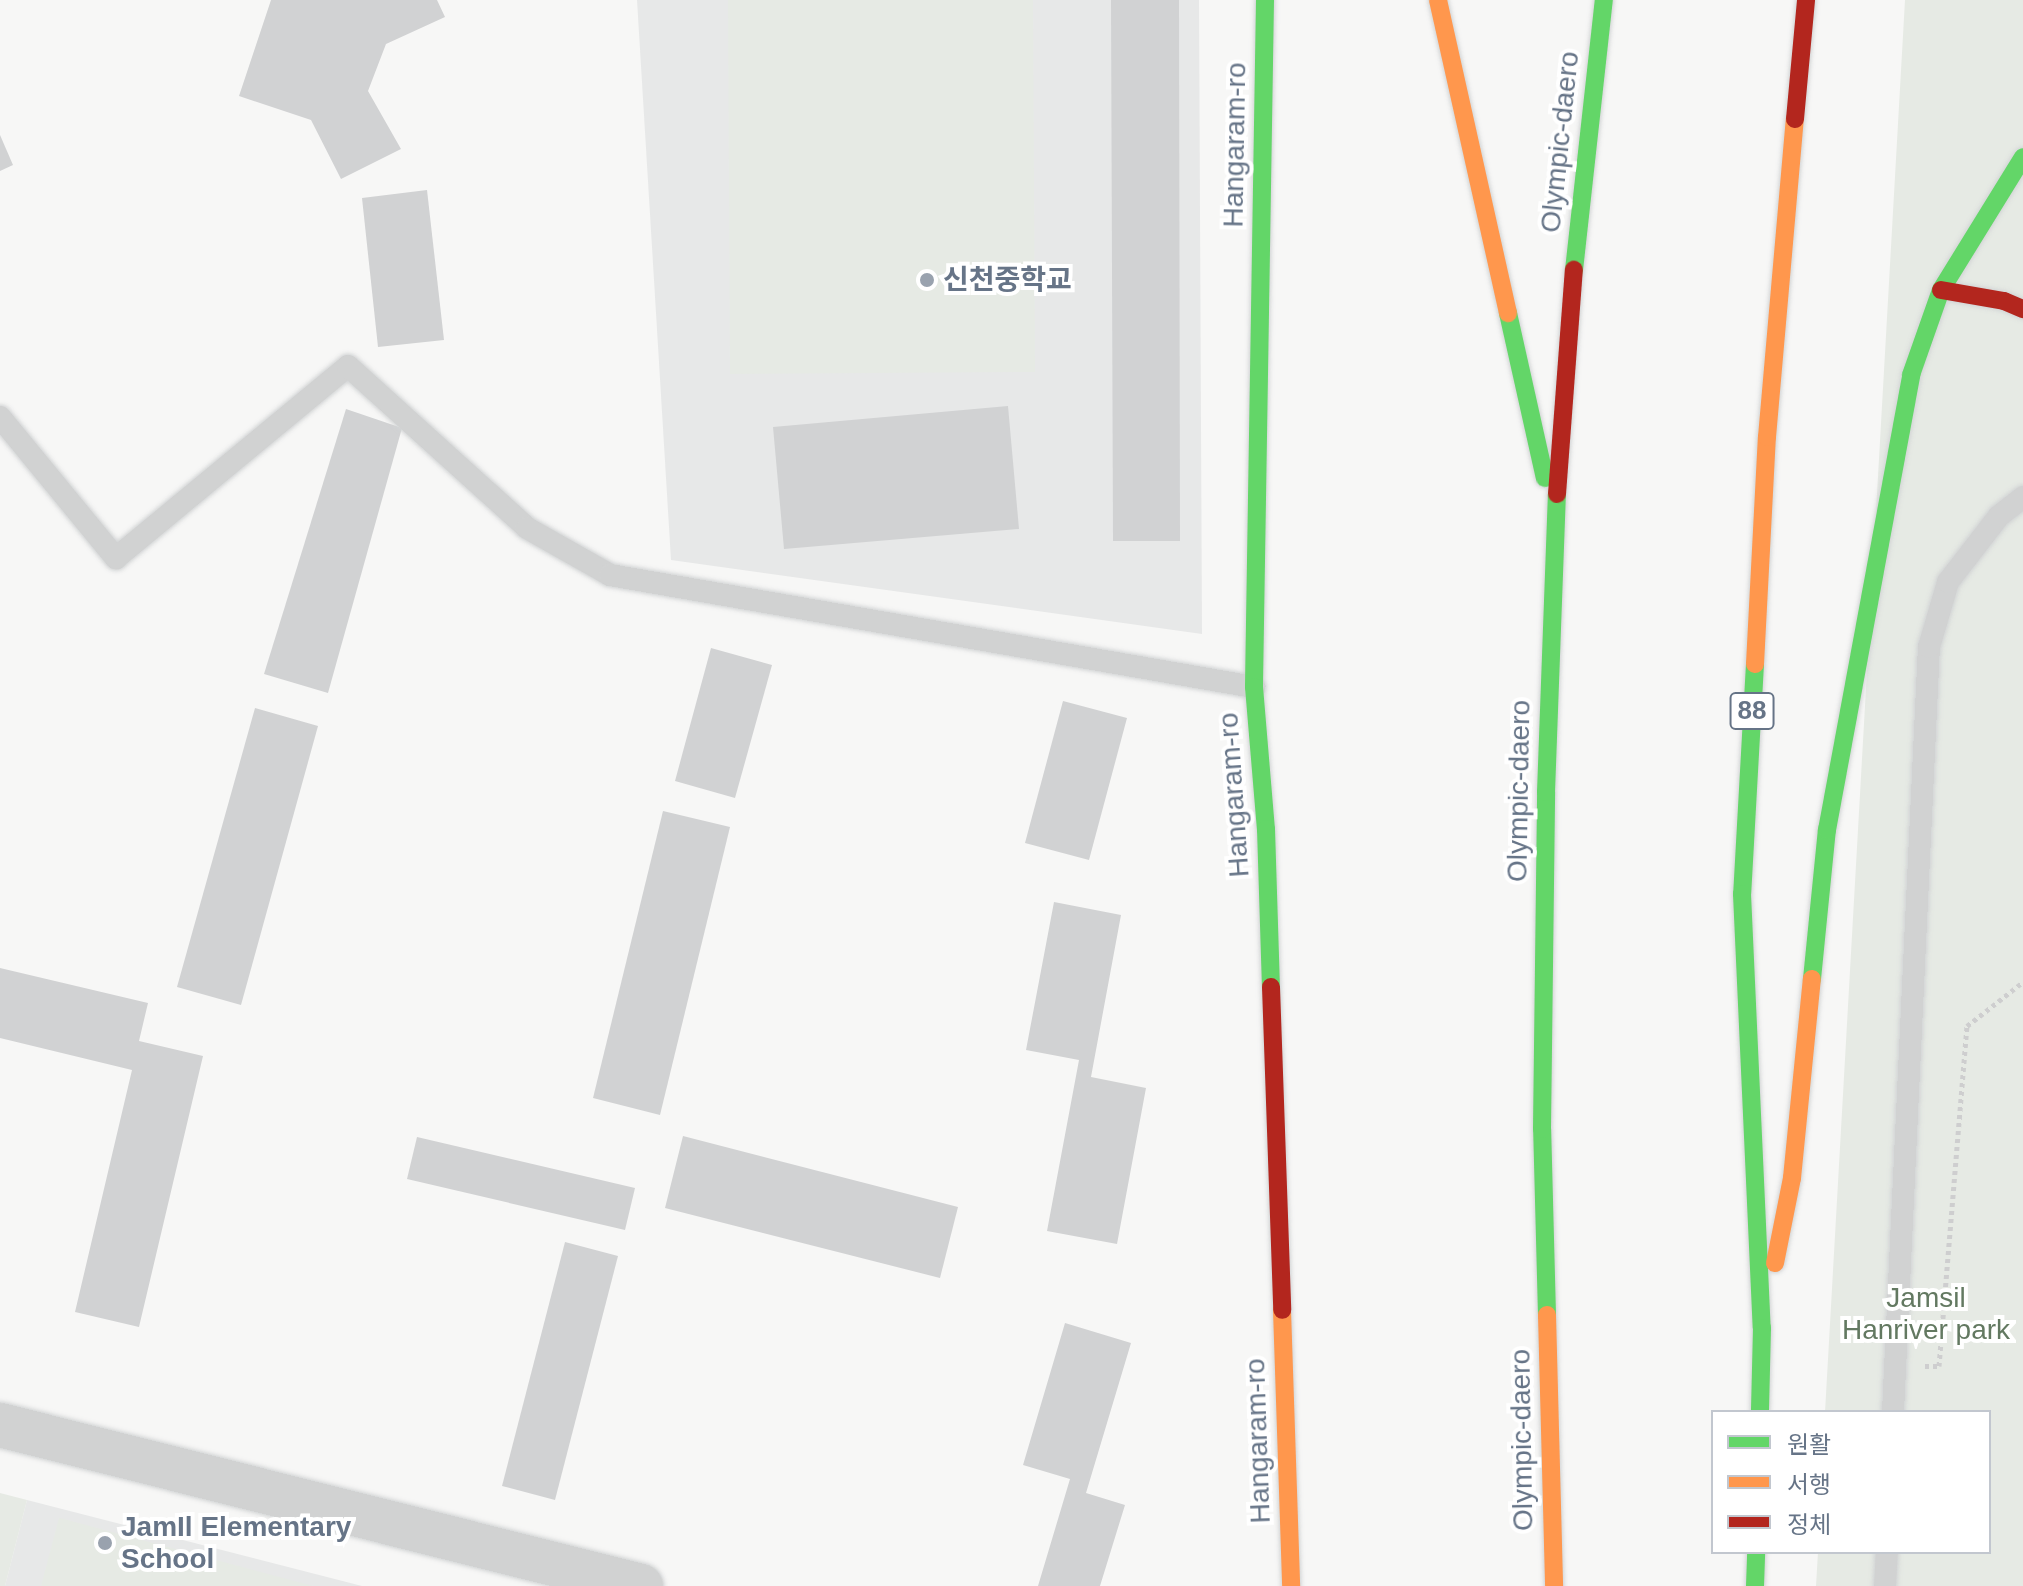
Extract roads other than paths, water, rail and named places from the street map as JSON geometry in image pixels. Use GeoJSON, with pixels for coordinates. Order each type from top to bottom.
{"type":"FeatureCollection","features":[{"type":"Feature","properties":{"kind":"main road","name":"Hangaram-ro"},"geometry":{"type":"LineString","coordinates":[[1265,0],[1254,687],[1266,829],[1291,1586]]}},
{"type":"Feature","properties":{"kind":"main road"},"geometry":{"type":"LineString","coordinates":[[1438,0],[1555,523]]}},
{"type":"Feature","properties":{"kind":"main road","name":"Olympic-daero"},"geometry":{"type":"LineString","coordinates":[[1554,1586],[1542,1129],[1546,792],[1555,523],[1579,211],[1604,0]]}},
{"type":"Feature","properties":{"kind":"main road","name":"88"},"geometry":{"type":"LineString","coordinates":[[1760,1410],[1762,1328],[1742,894],[1767,437],[1806,0]]}},
{"type":"Feature","properties":{"kind":"main road"},"geometry":{"type":"LineString","coordinates":[[1762,1328],[1792,1178],[1827,830],[1911,375],[1941,290],[2023,157]]}},
{"type":"Feature","properties":{"kind":"main road"},"geometry":{"type":"LineString","coordinates":[[1941,290],[2004,301],[2023,309]]}},
{"type":"Feature","properties":{"kind":"main road"},"geometry":{"type":"LineString","coordinates":[[1755,1586],[1756,1554]]}},
{"type":"Feature","properties":{"kind":"street"},"geometry":{"type":"LineString","coordinates":[[0,1425],[641,1586]]}},
{"type":"Feature","properties":{"kind":"lane"},"geometry":{"type":"LineString","coordinates":[[0,417],[116,558],[348,366],[527,528],[610,575],[1254,687]]}},
{"type":"Feature","properties":{"kind":"lane"},"geometry":{"type":"LineString","coordinates":[[1893,1410],[1929,647],[1948,582],[1999,516],[2023,497]]}},
{"type":"Feature","properties":{"kind":"lane"},"geometry":{"type":"LineString","coordinates":[[1885,1586],[1887,1554]]}},
{"type":"Feature","properties":{"kind":"place","name":"신천중학교"},"geometry":{"type":"Point","coordinates":[927,280]}},
{"type":"Feature","properties":{"kind":"place","name":"JamIl Elementary School"},"geometry":{"type":"Point","coordinates":[105,1543]}},
{"type":"Feature","properties":{"kind":"park label","name":"Jamsil Hanriver park"},"geometry":{"type":"Point","coordinates":[1926,1314]}}]}
